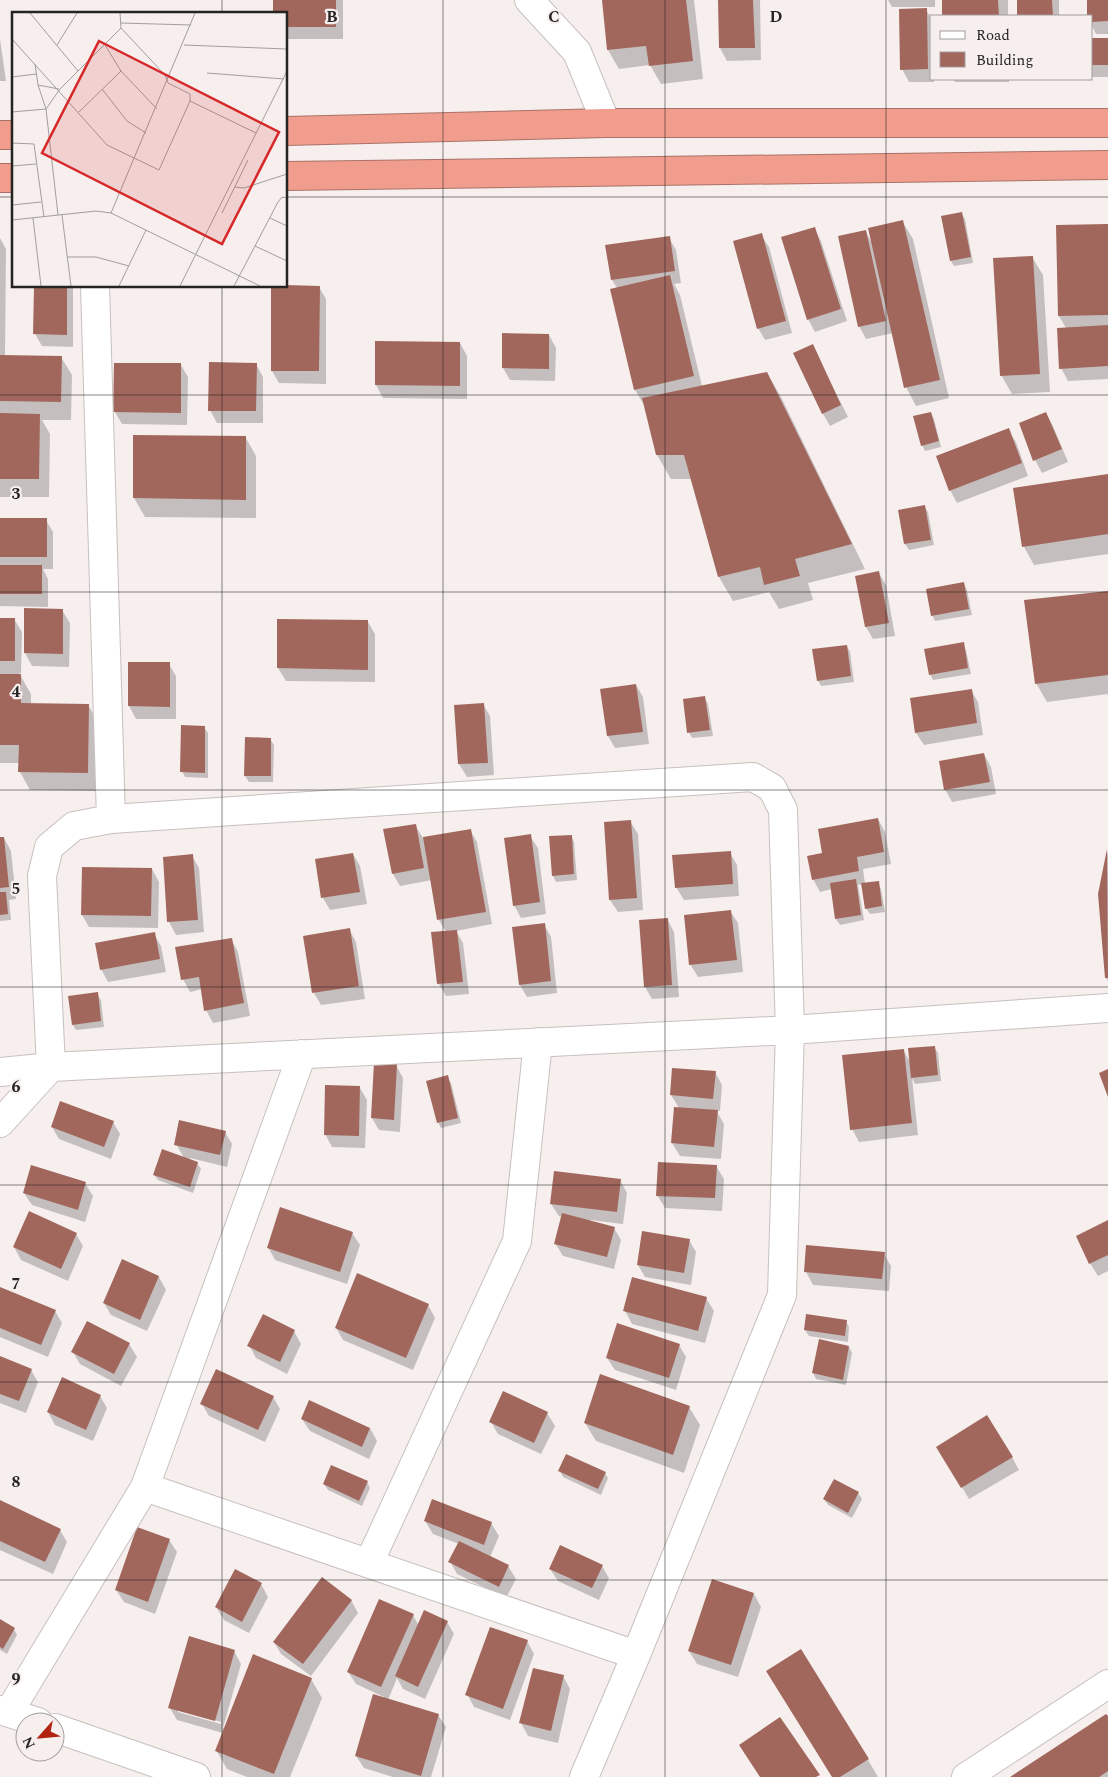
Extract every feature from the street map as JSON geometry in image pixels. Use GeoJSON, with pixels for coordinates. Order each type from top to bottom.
{"type":"FeatureCollection","features":[{"type":"Feature","properties":{"kind":"highway"},"geometry":{"type":"LineString","coordinates":[[288,131],[606,123],[1108,123]]}},
{"type":"Feature","properties":{"kind":"highway"},"geometry":{"type":"LineString","coordinates":[[288,176],[1108,165]]}},
{"type":"Feature","properties":{"kind":"street"},"geometry":{"type":"LineString","coordinates":[[530,0],[578,52],[606,123]]}},
{"type":"Feature","properties":{"kind":"street"},"geometry":{"type":"LineString","coordinates":[[95,288],[110,819]]}},
{"type":"Feature","properties":{"kind":"street"},"geometry":{"type":"LineString","coordinates":[[0,1123],[52,1067],[42,876],[49,847],[74,826],[110,819],[753,777],[772,788],[783,810],[790,1030],[782,1295],[636,1655],[584,1777]]}},
{"type":"Feature","properties":{"kind":"street"},"geometry":{"type":"LineString","coordinates":[[0,1072],[52,1067],[790,1030],[1108,1008]]}},
{"type":"Feature","properties":{"kind":"street"},"geometry":{"type":"LineString","coordinates":[[369,1563],[517,1242],[538,1042]]}},
{"type":"Feature","properties":{"kind":"street"},"geometry":{"type":"LineString","coordinates":[[4,1711],[145,1487],[302,1054]]}},
{"type":"Feature","properties":{"kind":"street"},"geometry":{"type":"LineString","coordinates":[[145,1487],[636,1655]]}},
{"type":"Feature","properties":{"kind":"street"},"geometry":{"type":"LineString","coordinates":[[966,1777],[1108,1684]]}},
{"type":"Feature","properties":{"kind":"street"},"geometry":{"type":"LineString","coordinates":[[65,1731],[196,1777]]}},
{"type":"Feature","properties":{"kind":"building"},"geometry":{"type":"Polygon","coordinates":[[[273,0],[336,0],[336,27],[288,27],[288,12],[273,12],[273,0]]]}},
{"type":"Feature","properties":{"kind":"building"},"geometry":{"type":"Polygon","coordinates":[[[602,0],[686,0],[693,61],[649,66],[646,46],[607,50],[602,0]]]}},
{"type":"Feature","properties":{"kind":"building"},"geometry":{"type":"Polygon","coordinates":[[[718,0],[753,0],[755,48],[719,48],[718,0]]]}},
{"type":"Feature","properties":{"kind":"building"},"geometry":{"type":"Polygon","coordinates":[[[942,0],[998,0],[999,15],[942,15],[942,0]]]}},
{"type":"Feature","properties":{"kind":"building"},"geometry":{"type":"Polygon","coordinates":[[[1017,0],[1052,0],[1053,15],[1017,15],[1017,0]]]}},
{"type":"Feature","properties":{"kind":"building"},"geometry":{"type":"Polygon","coordinates":[[[1087,0],[1108,0],[1108,21],[1093,22],[1093,15],[1087,15],[1087,0]]]}},
{"type":"Feature","properties":{"kind":"building"},"geometry":{"type":"Polygon","coordinates":[[[927,8],[928,69],[900,70],[899,9],[927,8]]]}},
{"type":"Feature","properties":{"kind":"building"},"geometry":{"type":"Polygon","coordinates":[[[1093,38],[1108,38],[1108,65],[1093,65],[1093,38]]]}},
{"type":"Feature","properties":{"kind":"building"},"geometry":{"type":"Polygon","coordinates":[[[962,212],[971,257],[950,261],[941,216],[962,212]]]}},
{"type":"Feature","properties":{"kind":"building"},"geometry":{"type":"Polygon","coordinates":[[[903,220],[940,380],[904,388],[868,228],[903,220]]]}},
{"type":"Feature","properties":{"kind":"building"},"geometry":{"type":"Polygon","coordinates":[[[1108,224],[1108,315],[1058,316],[1056,225],[1108,224]]]}},
{"type":"Feature","properties":{"kind":"building"},"geometry":{"type":"Polygon","coordinates":[[[815,227],[841,309],[807,320],[781,237],[815,227]]]}},
{"type":"Feature","properties":{"kind":"building"},"geometry":{"type":"Polygon","coordinates":[[[866,230],[886,321],[858,327],[838,236],[866,230]]]}},
{"type":"Feature","properties":{"kind":"building"},"geometry":{"type":"Polygon","coordinates":[[[762,233],[786,321],[757,329],[733,241],[762,233]]]}},
{"type":"Feature","properties":{"kind":"building"},"geometry":{"type":"Polygon","coordinates":[[[670,236],[675,271],[611,280],[605,245],[670,236]]]}},
{"type":"Feature","properties":{"kind":"building"},"geometry":{"type":"Polygon","coordinates":[[[1033,256],[1040,374],[1000,376],[993,258],[1033,256]]]}},
{"type":"Feature","properties":{"kind":"building"},"geometry":{"type":"Polygon","coordinates":[[[670,275],[694,376],[634,390],[610,289],[670,275]]]}},
{"type":"Feature","properties":{"kind":"building"},"geometry":{"type":"Polygon","coordinates":[[[288,285],[320,286],[319,371],[271,371],[271,288],[288,288],[288,285]]]}},
{"type":"Feature","properties":{"kind":"building"},"geometry":{"type":"Polygon","coordinates":[[[34,288],[67,288],[67,335],[33,334],[34,288]]]}},
{"type":"Feature","properties":{"kind":"building"},"geometry":{"type":"Polygon","coordinates":[[[1108,325],[1108,366],[1059,369],[1057,328],[1108,325]]]}},
{"type":"Feature","properties":{"kind":"building"},"geometry":{"type":"Polygon","coordinates":[[[502,333],[549,334],[549,369],[502,368],[502,333]]]}},
{"type":"Feature","properties":{"kind":"building"},"geometry":{"type":"Polygon","coordinates":[[[375,341],[460,342],[460,386],[375,385],[375,341]]]}},
{"type":"Feature","properties":{"kind":"building"},"geometry":{"type":"Polygon","coordinates":[[[813,344],[841,405],[822,414],[793,353],[813,344]]]}},
{"type":"Feature","properties":{"kind":"building"},"geometry":{"type":"Polygon","coordinates":[[[0,355],[62,356],[61,402],[0,401],[0,355]]]}},
{"type":"Feature","properties":{"kind":"building"},"geometry":{"type":"Polygon","coordinates":[[[209,362],[257,363],[256,411],[208,411],[209,362]]]}},
{"type":"Feature","properties":{"kind":"building"},"geometry":{"type":"Polygon","coordinates":[[[114,363],[181,363],[181,413],[113,412],[114,363]]]}},
{"type":"Feature","properties":{"kind":"building"},"geometry":{"type":"Polygon","coordinates":[[[767,372],[852,544],[795,559],[800,576],[764,585],[760,567],[718,577],[684,455],[656,455],[642,398],[767,372]]]}},
{"type":"Feature","properties":{"kind":"building"},"geometry":{"type":"Polygon","coordinates":[[[931,412],[939,441],[921,446],[913,416],[931,412]]]}},
{"type":"Feature","properties":{"kind":"building"},"geometry":{"type":"Polygon","coordinates":[[[1046,412],[1062,449],[1033,461],[1019,423],[1046,412]]]}},
{"type":"Feature","properties":{"kind":"building"},"geometry":{"type":"Polygon","coordinates":[[[0,413],[40,414],[39,479],[0,479],[0,413]]]}},
{"type":"Feature","properties":{"kind":"building"},"geometry":{"type":"Polygon","coordinates":[[[1009,428],[1022,463],[949,491],[936,456],[1009,428]]]}},
{"type":"Feature","properties":{"kind":"building"},"geometry":{"type":"Polygon","coordinates":[[[133,435],[246,436],[246,500],[133,498],[133,435]]]}},
{"type":"Feature","properties":{"kind":"building"},"geometry":{"type":"Polygon","coordinates":[[[1108,474],[1108,534],[1022,547],[1013,488],[1108,474]]]}},
{"type":"Feature","properties":{"kind":"building"},"geometry":{"type":"Polygon","coordinates":[[[925,505],[931,540],[904,544],[898,510],[925,505]]]}},
{"type":"Feature","properties":{"kind":"building"},"geometry":{"type":"Polygon","coordinates":[[[0,518],[47,518],[47,557],[0,557],[0,518]]]}},
{"type":"Feature","properties":{"kind":"building"},"geometry":{"type":"Polygon","coordinates":[[[0,565],[42,565],[42,594],[0,594],[0,565]]]}},
{"type":"Feature","properties":{"kind":"building"},"geometry":{"type":"Polygon","coordinates":[[[879,571],[889,623],[865,627],[855,576],[879,571]]]}},
{"type":"Feature","properties":{"kind":"building"},"geometry":{"type":"Polygon","coordinates":[[[964,582],[969,609],[931,616],[926,589],[964,582]]]}},
{"type":"Feature","properties":{"kind":"building"},"geometry":{"type":"Polygon","coordinates":[[[1108,591],[1108,675],[1035,684],[1024,600],[1108,591]]]}},
{"type":"Feature","properties":{"kind":"building"},"geometry":{"type":"Polygon","coordinates":[[[24,608],[63,609],[63,654],[24,653],[24,608]]]}},
{"type":"Feature","properties":{"kind":"building"},"geometry":{"type":"Polygon","coordinates":[[[0,618],[15,618],[15,661],[0,661],[0,618]]]}},
{"type":"Feature","properties":{"kind":"building"},"geometry":{"type":"Polygon","coordinates":[[[277,619],[368,620],[368,670],[277,668],[277,619]]]}},
{"type":"Feature","properties":{"kind":"building"},"geometry":{"type":"Polygon","coordinates":[[[964,642],[968,668],[929,675],[924,649],[964,642]]]}},
{"type":"Feature","properties":{"kind":"building"},"geometry":{"type":"Polygon","coordinates":[[[847,645],[851,676],[817,681],[812,649],[847,645]]]}},
{"type":"Feature","properties":{"kind":"building"},"geometry":{"type":"Polygon","coordinates":[[[128,662],[170,662],[170,707],[128,706],[128,662]]]}},
{"type":"Feature","properties":{"kind":"building"},"geometry":{"type":"Polygon","coordinates":[[[0,674],[21,674],[21,703],[89,704],[88,773],[18,772],[19,745],[0,745],[0,674]]]}},
{"type":"Feature","properties":{"kind":"building"},"geometry":{"type":"Polygon","coordinates":[[[636,684],[643,732],[607,736],[600,689],[636,684]]]}},
{"type":"Feature","properties":{"kind":"building"},"geometry":{"type":"Polygon","coordinates":[[[972,689],[977,723],[915,733],[910,698],[972,689]]]}},
{"type":"Feature","properties":{"kind":"building"},"geometry":{"type":"Polygon","coordinates":[[[705,696],[710,730],[687,733],[683,699],[705,696]]]}},
{"type":"Feature","properties":{"kind":"building"},"geometry":{"type":"Polygon","coordinates":[[[484,703],[488,763],[458,764],[454,705],[484,703]]]}},
{"type":"Feature","properties":{"kind":"building"},"geometry":{"type":"Polygon","coordinates":[[[181,725],[205,726],[205,773],[180,772],[181,725]]]}},
{"type":"Feature","properties":{"kind":"building"},"geometry":{"type":"Polygon","coordinates":[[[245,737],[271,738],[271,776],[244,776],[245,737]]]}},
{"type":"Feature","properties":{"kind":"building"},"geometry":{"type":"Polygon","coordinates":[[[984,753],[990,782],[944,790],[939,761],[984,753]]]}},
{"type":"Feature","properties":{"kind":"building"},"geometry":{"type":"Polygon","coordinates":[[[878,818],[884,852],[857,857],[859,871],[812,880],[807,856],[822,853],[818,829],[878,818]]]}},
{"type":"Feature","properties":{"kind":"building"},"geometry":{"type":"Polygon","coordinates":[[[631,820],[637,898],[609,900],[604,822],[631,820]]]}},
{"type":"Feature","properties":{"kind":"building"},"geometry":{"type":"Polygon","coordinates":[[[416,824],[424,868],[392,874],[383,829],[416,824]]]}},
{"type":"Feature","properties":{"kind":"building"},"geometry":{"type":"Polygon","coordinates":[[[471,829],[486,912],[437,920],[423,837],[471,829]]]}},
{"type":"Feature","properties":{"kind":"building"},"geometry":{"type":"Polygon","coordinates":[[[531,834],[540,902],[513,906],[504,838],[531,834]]]}},
{"type":"Feature","properties":{"kind":"building"},"geometry":{"type":"Polygon","coordinates":[[[572,835],[574,874],[552,876],[549,836],[572,835]]]}},
{"type":"Feature","properties":{"kind":"building"},"geometry":{"type":"Polygon","coordinates":[[[0,837],[4,837],[9,887],[0,888],[0,837]]]}},
{"type":"Feature","properties":{"kind":"building"},"geometry":{"type":"Polygon","coordinates":[[[1107,849],[1108,978],[1105,978],[1098,894],[1107,849]]]}},
{"type":"Feature","properties":{"kind":"building"},"geometry":{"type":"Polygon","coordinates":[[[731,851],[733,884],[675,888],[672,855],[731,851]]]}},
{"type":"Feature","properties":{"kind":"building"},"geometry":{"type":"Polygon","coordinates":[[[353,853],[360,892],[321,898],[315,859],[353,853]]]}},
{"type":"Feature","properties":{"kind":"building"},"geometry":{"type":"Polygon","coordinates":[[[193,854],[198,920],[167,922],[163,857],[193,854]]]}},
{"type":"Feature","properties":{"kind":"building"},"geometry":{"type":"Polygon","coordinates":[[[82,867],[152,868],[151,916],[81,915],[82,867]]]}},
{"type":"Feature","properties":{"kind":"building"},"geometry":{"type":"Polygon","coordinates":[[[856,879],[861,915],[835,919],[830,883],[856,879]]]}},
{"type":"Feature","properties":{"kind":"building"},"geometry":{"type":"Polygon","coordinates":[[[879,881],[882,906],[865,909],[861,883],[879,881]]]}},
{"type":"Feature","properties":{"kind":"building"},"geometry":{"type":"Polygon","coordinates":[[[0,892],[6,892],[8,914],[0,915],[0,892]]]}},
{"type":"Feature","properties":{"kind":"building"},"geometry":{"type":"Polygon","coordinates":[[[731,910],[737,960],[689,965],[684,915],[731,910]]]}},
{"type":"Feature","properties":{"kind":"building"},"geometry":{"type":"Polygon","coordinates":[[[668,918],[672,985],[644,987],[639,920],[668,918]]]}},
{"type":"Feature","properties":{"kind":"building"},"geometry":{"type":"Polygon","coordinates":[[[545,923],[551,981],[519,985],[512,927],[545,923]]]}},
{"type":"Feature","properties":{"kind":"building"},"geometry":{"type":"Polygon","coordinates":[[[350,928],[359,986],[312,993],[303,936],[350,928]]]}},
{"type":"Feature","properties":{"kind":"building"},"geometry":{"type":"Polygon","coordinates":[[[457,930],[463,982],[437,984],[431,932],[457,930]]]}},
{"type":"Feature","properties":{"kind":"building"},"geometry":{"type":"Polygon","coordinates":[[[155,932],[160,959],[100,970],[95,943],[155,932]]]}},
{"type":"Feature","properties":{"kind":"building"},"geometry":{"type":"Polygon","coordinates":[[[232,938],[244,1003],[204,1011],[199,977],[181,980],[175,947],[232,938]]]}},
{"type":"Feature","properties":{"kind":"building"},"geometry":{"type":"Polygon","coordinates":[[[98,992],[101,1021],[72,1025],[68,996],[98,992]]]}},
{"type":"Feature","properties":{"kind":"building"},"geometry":{"type":"Polygon","coordinates":[[[935,1046],[938,1075],[911,1078],[908,1048],[935,1046]]]}},
{"type":"Feature","properties":{"kind":"building"},"geometry":{"type":"Polygon","coordinates":[[[904,1049],[912,1123],[850,1130],[842,1055],[904,1049]]]}},
{"type":"Feature","properties":{"kind":"building"},"geometry":{"type":"Polygon","coordinates":[[[374,1062],[397,1064],[394,1120],[371,1118],[374,1062]]]}},
{"type":"Feature","properties":{"kind":"building"},"geometry":{"type":"Polygon","coordinates":[[[672,1068],[716,1071],[713,1099],[670,1095],[672,1068]]]}},
{"type":"Feature","properties":{"kind":"building"},"geometry":{"type":"Polygon","coordinates":[[[1108,1069],[1108,1097],[1099,1073],[1108,1069]]]}},
{"type":"Feature","properties":{"kind":"building"},"geometry":{"type":"Polygon","coordinates":[[[448,1075],[458,1118],[437,1123],[426,1081],[448,1075]]]}},
{"type":"Feature","properties":{"kind":"building"},"geometry":{"type":"Polygon","coordinates":[[[325,1085],[360,1086],[359,1136],[324,1135],[325,1085]]]}},
{"type":"Feature","properties":{"kind":"building"},"geometry":{"type":"Polygon","coordinates":[[[60,1101],[114,1121],[104,1147],[51,1127],[60,1101]]]}},
{"type":"Feature","properties":{"kind":"building"},"geometry":{"type":"Polygon","coordinates":[[[674,1107],[718,1110],[714,1147],[671,1143],[674,1107]]]}},
{"type":"Feature","properties":{"kind":"building"},"geometry":{"type":"Polygon","coordinates":[[[179,1120],[226,1131],[220,1155],[174,1145],[179,1120]]]}},
{"type":"Feature","properties":{"kind":"building"},"geometry":{"type":"Polygon","coordinates":[[[162,1149],[198,1162],[190,1187],[153,1175],[162,1149]]]}},
{"type":"Feature","properties":{"kind":"building"},"geometry":{"type":"Polygon","coordinates":[[[658,1162],[717,1165],[715,1198],[656,1196],[658,1162]]]}},
{"type":"Feature","properties":{"kind":"building"},"geometry":{"type":"Polygon","coordinates":[[[31,1165],[86,1182],[78,1210],[23,1193],[31,1165]]]}},
{"type":"Feature","properties":{"kind":"building"},"geometry":{"type":"Polygon","coordinates":[[[554,1171],[621,1179],[617,1212],[550,1204],[554,1171]]]}},
{"type":"Feature","properties":{"kind":"building"},"geometry":{"type":"Polygon","coordinates":[[[280,1207],[353,1232],[340,1272],[267,1248],[280,1207]]]}},
{"type":"Feature","properties":{"kind":"building"},"geometry":{"type":"Polygon","coordinates":[[[29,1211],[77,1233],[61,1269],[13,1247],[29,1211]]]}},
{"type":"Feature","properties":{"kind":"building"},"geometry":{"type":"Polygon","coordinates":[[[562,1213],[615,1227],[607,1257],[554,1244],[562,1213]]]}},
{"type":"Feature","properties":{"kind":"building"},"geometry":{"type":"Polygon","coordinates":[[[1108,1220],[1108,1255],[1089,1264],[1076,1236],[1108,1220]]]}},
{"type":"Feature","properties":{"kind":"building"},"geometry":{"type":"Polygon","coordinates":[[[642,1231],[690,1239],[684,1273],[637,1265],[642,1231]]]}},
{"type":"Feature","properties":{"kind":"building"},"geometry":{"type":"Polygon","coordinates":[[[806,1245],[885,1252],[882,1279],[804,1272],[806,1245]]]}},
{"type":"Feature","properties":{"kind":"building"},"geometry":{"type":"Polygon","coordinates":[[[122,1259],[159,1276],[140,1320],[103,1303],[122,1259]]]}},
{"type":"Feature","properties":{"kind":"building"},"geometry":{"type":"Polygon","coordinates":[[[357,1273],[429,1304],[406,1358],[335,1328],[357,1273]]]}},
{"type":"Feature","properties":{"kind":"building"},"geometry":{"type":"Polygon","coordinates":[[[632,1277],[707,1297],[698,1331],[623,1311],[632,1277]]]}},
{"type":"Feature","properties":{"kind":"building"},"geometry":{"type":"Polygon","coordinates":[[[0,1287],[56,1310],[41,1345],[0,1328],[0,1287]]]}},
{"type":"Feature","properties":{"kind":"building"},"geometry":{"type":"Polygon","coordinates":[[[263,1314],[295,1330],[280,1362],[247,1346],[263,1314]]]}},
{"type":"Feature","properties":{"kind":"building"},"geometry":{"type":"Polygon","coordinates":[[[806,1314],[847,1320],[845,1336],[804,1330],[806,1314]]]}},
{"type":"Feature","properties":{"kind":"building"},"geometry":{"type":"Polygon","coordinates":[[[87,1321],[130,1343],[114,1374],[71,1352],[87,1321]]]}},
{"type":"Feature","properties":{"kind":"building"},"geometry":{"type":"Polygon","coordinates":[[[617,1323],[680,1344],[669,1378],[606,1358],[617,1323]]]}},
{"type":"Feature","properties":{"kind":"building"},"geometry":{"type":"Polygon","coordinates":[[[819,1339],[849,1346],[843,1380],[812,1373],[819,1339]]]}},
{"type":"Feature","properties":{"kind":"building"},"geometry":{"type":"Polygon","coordinates":[[[0,1356],[32,1369],[19,1401],[0,1394],[0,1356]]]}},
{"type":"Feature","properties":{"kind":"building"},"geometry":{"type":"Polygon","coordinates":[[[216,1369],[274,1396],[258,1430],[200,1404],[216,1369]]]}},
{"type":"Feature","properties":{"kind":"building"},"geometry":{"type":"Polygon","coordinates":[[[600,1374],[690,1406],[673,1455],[584,1423],[600,1374]]]}},
{"type":"Feature","properties":{"kind":"building"},"geometry":{"type":"Polygon","coordinates":[[[62,1377],[101,1395],[86,1430],[47,1412],[62,1377]]]}},
{"type":"Feature","properties":{"kind":"building"},"geometry":{"type":"Polygon","coordinates":[[[503,1391],[548,1412],[534,1443],[489,1422],[503,1391]]]}},
{"type":"Feature","properties":{"kind":"building"},"geometry":{"type":"Polygon","coordinates":[[[309,1400],[370,1428],[362,1447],[301,1419],[309,1400]]]}},
{"type":"Feature","properties":{"kind":"building"},"geometry":{"type":"Polygon","coordinates":[[[987,1415],[1013,1457],[961,1488],[936,1447],[987,1415]]]}},
{"type":"Feature","properties":{"kind":"building"},"geometry":{"type":"Polygon","coordinates":[[[566,1454],[606,1472],[598,1489],[558,1471],[566,1454]]]}},
{"type":"Feature","properties":{"kind":"building"},"geometry":{"type":"Polygon","coordinates":[[[331,1465],[368,1481],[359,1501],[323,1484],[331,1465]]]}},
{"type":"Feature","properties":{"kind":"building"},"geometry":{"type":"Polygon","coordinates":[[[834,1479],[859,1492],[848,1513],[823,1499],[834,1479]]]}},
{"type":"Feature","properties":{"kind":"building"},"geometry":{"type":"Polygon","coordinates":[[[432,1499],[492,1522],[484,1545],[424,1521],[432,1499]]]}},
{"type":"Feature","properties":{"kind":"building"},"geometry":{"type":"Polygon","coordinates":[[[0,1500],[61,1529],[45,1562],[0,1541],[0,1500]]]}},
{"type":"Feature","properties":{"kind":"building"},"geometry":{"type":"Polygon","coordinates":[[[137,1527],[170,1539],[148,1602],[115,1590],[137,1527]]]}},
{"type":"Feature","properties":{"kind":"building"},"geometry":{"type":"Polygon","coordinates":[[[459,1541],[509,1565],[499,1587],[448,1562],[459,1541]]]}},
{"type":"Feature","properties":{"kind":"building"},"geometry":{"type":"Polygon","coordinates":[[[560,1545],[603,1565],[592,1588],[549,1569],[560,1545]]]}},
{"type":"Feature","properties":{"kind":"building"},"geometry":{"type":"Polygon","coordinates":[[[235,1569],[262,1583],[242,1622],[215,1607],[235,1569]]]}},
{"type":"Feature","properties":{"kind":"building"},"geometry":{"type":"Polygon","coordinates":[[[322,1577],[352,1600],[303,1664],[273,1642],[322,1577]]]}},
{"type":"Feature","properties":{"kind":"building"},"geometry":{"type":"Polygon","coordinates":[[[712,1579],[754,1593],[731,1665],[688,1651],[712,1579]]]}},
{"type":"Feature","properties":{"kind":"building"},"geometry":{"type":"Polygon","coordinates":[[[379,1599],[414,1614],[381,1687],[347,1672],[379,1599]]]}},
{"type":"Feature","properties":{"kind":"building"},"geometry":{"type":"Polygon","coordinates":[[[424,1610],[448,1621],[418,1687],[395,1676],[424,1610]]]}},
{"type":"Feature","properties":{"kind":"building"},"geometry":{"type":"Polygon","coordinates":[[[0,1619],[15,1628],[3,1649],[0,1647],[0,1619]]]}},
{"type":"Feature","properties":{"kind":"building"},"geometry":{"type":"Polygon","coordinates":[[[490,1627],[528,1640],[503,1709],[465,1695],[490,1627]]]}},
{"type":"Feature","properties":{"kind":"building"},"geometry":{"type":"Polygon","coordinates":[[[189,1636],[235,1650],[215,1721],[168,1708],[189,1636]]]}},
{"type":"Feature","properties":{"kind":"building"},"geometry":{"type":"Polygon","coordinates":[[[801,1649],[869,1759],[840,1777],[832,1777],[766,1671],[801,1649]]]}},
{"type":"Feature","properties":{"kind":"building"},"geometry":{"type":"Polygon","coordinates":[[[253,1654],[312,1678],[274,1774],[215,1751],[253,1654]]]}},
{"type":"Feature","properties":{"kind":"building"},"geometry":{"type":"Polygon","coordinates":[[[533,1668],[564,1675],[551,1731],[519,1723],[533,1668]]]}},
{"type":"Feature","properties":{"kind":"building"},"geometry":{"type":"Polygon","coordinates":[[[373,1694],[439,1714],[421,1776],[355,1756],[373,1694]]]}},
{"type":"Feature","properties":{"kind":"building"},"geometry":{"type":"Polygon","coordinates":[[[1106,1714],[1108,1716],[1108,1771],[1099,1777],[1010,1777],[1106,1714]]]}},
{"type":"Feature","properties":{"kind":"building"},"geometry":{"type":"Polygon","coordinates":[[[780,1717],[820,1775],[816,1777],[760,1777],[739,1745],[780,1717]]]}}]}
